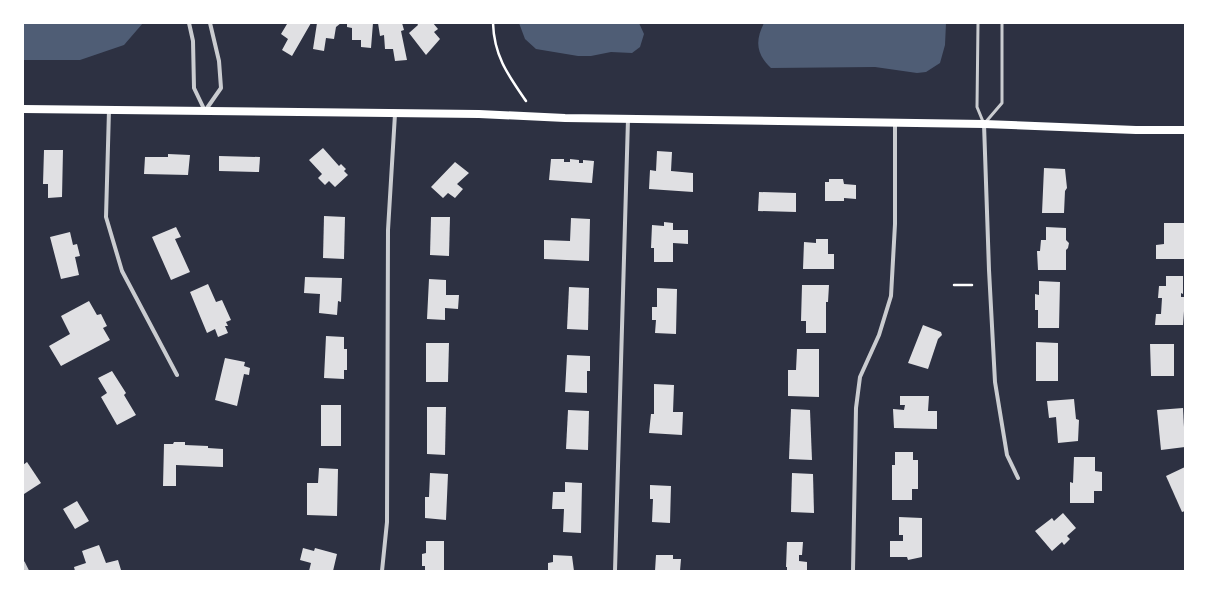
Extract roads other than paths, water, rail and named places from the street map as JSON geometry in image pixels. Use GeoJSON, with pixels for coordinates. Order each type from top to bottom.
{"type":"FeatureCollection","features":[{"type":"Feature","properties":{"kind":"main road"},"geometry":{"type":"LineString","coordinates":[[23,109],[479,114],[628,119],[895,122],[1136,130],[1185,130]]}},
{"type":"Feature","properties":{"kind":"street"},"geometry":{"type":"LineString","coordinates":[[189,23],[193,41],[194,88],[205,111],[221,88],[217,47],[210,23]]}},
{"type":"Feature","properties":{"kind":"street"},"geometry":{"type":"LineString","coordinates":[[109,110],[106,217],[122,271],[177,375]]}},
{"type":"Feature","properties":{"kind":"street"},"geometry":{"type":"LineString","coordinates":[[382,571],[387,522],[388,230],[395,114]]}},
{"type":"Feature","properties":{"kind":"street"},"geometry":{"type":"LineString","coordinates":[[615,571],[628,119]]}},
{"type":"Feature","properties":{"kind":"street"},"geometry":{"type":"LineString","coordinates":[[853,571],[856,408],[860,377],[879,335],[890,296],[895,224],[895,122]]}},
{"type":"Feature","properties":{"kind":"street"},"geometry":{"type":"LineString","coordinates":[[984,124],[989,270],[995,382],[1007,455],[1018,478]]}},
{"type":"Feature","properties":{"kind":"street"},"geometry":{"type":"LineString","coordinates":[[23,563],[27,571]]}},
{"type":"Feature","properties":{"kind":"lane"},"geometry":{"type":"LineString","coordinates":[[978,23],[977,107],[984,124],[1002,103],[1002,23]]}},
{"type":"Feature","properties":{"kind":"water"},"geometry":{"type":"Polygon","coordinates":[[[23,23],[143,23],[124,45],[80,60],[23,60],[23,23]]]}},
{"type":"Feature","properties":{"kind":"water"},"geometry":{"type":"Polygon","coordinates":[[[519,23],[639,23],[644,34],[640,47],[632,53],[611,52],[591,56],[578,56],[536,49],[525,39],[519,23]]]}},
{"type":"Feature","properties":{"kind":"water"},"geometry":{"type":"Polygon","coordinates":[[[764,23],[946,23],[945,45],[940,63],[926,72],[917,73],[875,67],[771,68],[762,58],[758,47],[759,36],[764,23]]]}}]}
